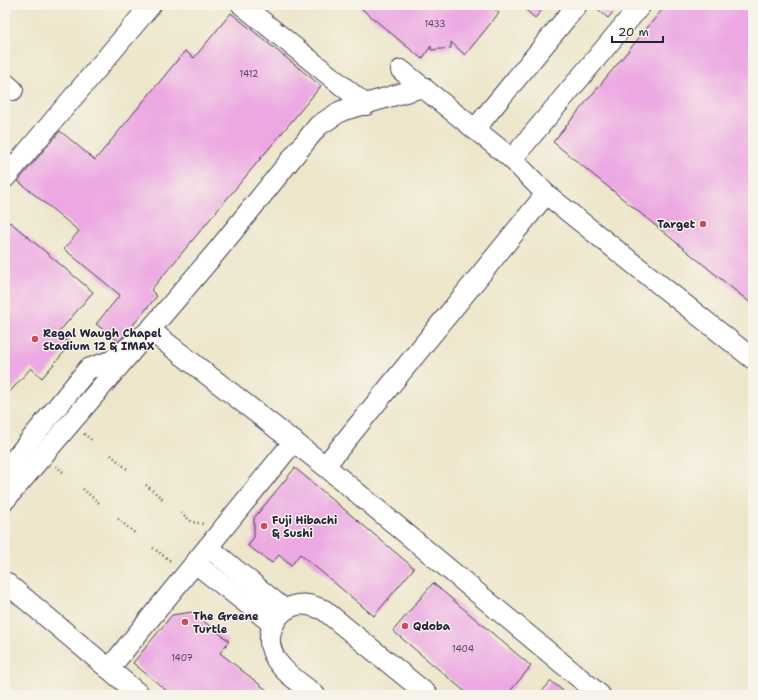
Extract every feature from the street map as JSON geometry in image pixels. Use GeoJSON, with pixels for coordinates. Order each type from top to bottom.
{"type":"FeatureCollection","features":[{"type":"Feature","properties":{"kind":"street"},"geometry":{"type":"LineString","coordinates":[[5,178],[151,5]]}},
{"type":"Feature","properties":{"kind":"street"},"geometry":{"type":"LineString","coordinates":[[242,5],[366,105]]}},
{"type":"Feature","properties":{"kind":"street"},"geometry":{"type":"LineString","coordinates":[[475,129],[577,5]]}},
{"type":"Feature","properties":{"kind":"street"},"geometry":{"type":"LineString","coordinates":[[512,159],[641,5]]}},
{"type":"Feature","properties":{"kind":"street"},"geometry":{"type":"LineString","coordinates":[[401,70],[512,159],[546,194],[753,359]]}},
{"type":"Feature","properties":{"kind":"street"},"geometry":{"type":"LineString","coordinates":[[5,500],[150,330],[318,126],[341,111],[366,105],[422,87]]}},
{"type":"Feature","properties":{"kind":"street"},"geometry":{"type":"LineString","coordinates":[[325,466],[546,194]]}},
{"type":"Feature","properties":{"kind":"street"},"geometry":{"type":"LineString","coordinates":[[150,330],[325,466],[600,695]]}},
{"type":"Feature","properties":{"kind":"street"},"geometry":{"type":"LineString","coordinates":[[5,471],[88,369],[111,361],[150,330]]}},
{"type":"Feature","properties":{"kind":"street"},"geometry":{"type":"LineString","coordinates":[[109,669],[186,564],[294,441]]}},
{"type":"Feature","properties":{"kind":"street"},"geometry":{"type":"LineString","coordinates":[[209,538],[279,617]]}},
{"type":"Feature","properties":{"kind":"street"},"geometry":{"type":"LineString","coordinates":[[186,564],[279,617]]}},
{"type":"Feature","properties":{"kind":"street"},"geometry":{"type":"LineString","coordinates":[[5,582],[140,695]]}},
{"type":"Feature","properties":{"kind":"street"},"geometry":{"type":"LineString","coordinates":[[315,695],[282,667],[272,652],[270,637],[279,617],[296,605],[310,605],[324,610],[428,695]]}},
{"type":"Feature","properties":{"kind":"path"},"geometry":{"type":"LineString","coordinates":[[110,455],[127,469]]}},
{"type":"Feature","properties":{"kind":"path"},"geometry":{"type":"LineString","coordinates":[[146,485],[164,500]]}},
{"type":"Feature","properties":{"kind":"path"},"geometry":{"type":"LineString","coordinates":[[83,489],[99,503]]}},
{"type":"Feature","properties":{"kind":"path"},"geometry":{"type":"LineString","coordinates":[[181,513],[192,522],[204,523],[209,538]]}},
{"type":"Feature","properties":{"kind":"path"},"geometry":{"type":"LineString","coordinates":[[118,519],[136,534]]}},
{"type":"Feature","properties":{"kind":"path"},"geometry":{"type":"LineString","coordinates":[[153,548],[186,564]]}},
{"type":"Feature","properties":{"kind":"building"},"geometry":{"type":"Polygon","coordinates":[[[357,5],[490,5],[499,13],[465,55],[451,42],[451,48],[431,50],[431,46],[422,59],[357,5]]]}},
{"type":"Feature","properties":{"kind":"building"},"geometry":{"type":"Polygon","coordinates":[[[520,5],[546,5],[535,18],[520,5]]]}},
{"type":"Feature","properties":{"kind":"building"},"geometry":{"type":"Polygon","coordinates":[[[593,5],[619,5],[608,18],[593,5]]]}},
{"type":"Feature","properties":{"kind":"building","name":"Target"},"geometry":{"type":"Polygon","coordinates":[[[666,5],[753,5],[753,305],[553,142],[666,5]]]}},
{"type":"Feature","properties":{"kind":"building"},"geometry":{"type":"Polygon","coordinates":[[[231,13],[321,86],[151,290],[157,296],[119,342],[96,324],[120,295],[64,249],[79,231],[18,181],[60,131],[95,160],[185,51],[194,58],[231,13]]]}},
{"type":"Feature","properties":{"kind":"building"},"geometry":{"type":"Polygon","coordinates":[[[10,222],[93,292],[58,333],[71,344],[42,378],[31,368],[5,397],[5,228],[10,222]]]}},
{"type":"Feature","properties":{"kind":"building"},"geometry":{"type":"Polygon","coordinates":[[[295,468],[414,568],[374,616],[300,554],[291,566],[279,555],[272,563],[248,546],[254,537],[254,518],[295,468]]]}},
{"type":"Feature","properties":{"kind":"building"},"geometry":{"type":"Polygon","coordinates":[[[433,583],[531,666],[507,695],[469,695],[393,631],[433,583]]]}},
{"type":"Feature","properties":{"kind":"building"},"geometry":{"type":"Polygon","coordinates":[[[192,612],[229,641],[220,653],[273,695],[172,695],[133,663],[172,615],[192,612]]]}},
{"type":"Feature","properties":{"kind":"building"},"geometry":{"type":"Polygon","coordinates":[[[551,681],[568,695],[539,695],[551,681]]]}},
{"type":"Feature","properties":{"kind":"place","name":"Target"},"geometry":{"type":"Point","coordinates":[703,224]}},
{"type":"Feature","properties":{"kind":"place","name":"Regal Waugh Chapel Stadium 12 & IMAX"},"geometry":{"type":"Point","coordinates":[35,339]}},
{"type":"Feature","properties":{"kind":"place","name":"Fuji Hibachi & Sushi"},"geometry":{"type":"Point","coordinates":[264,526]}},
{"type":"Feature","properties":{"kind":"place","name":"The Greene Turtle"},"geometry":{"type":"Point","coordinates":[185,622]}},
{"type":"Feature","properties":{"kind":"place","name":"Qdoba"},"geometry":{"type":"Point","coordinates":[405,626]}}]}
